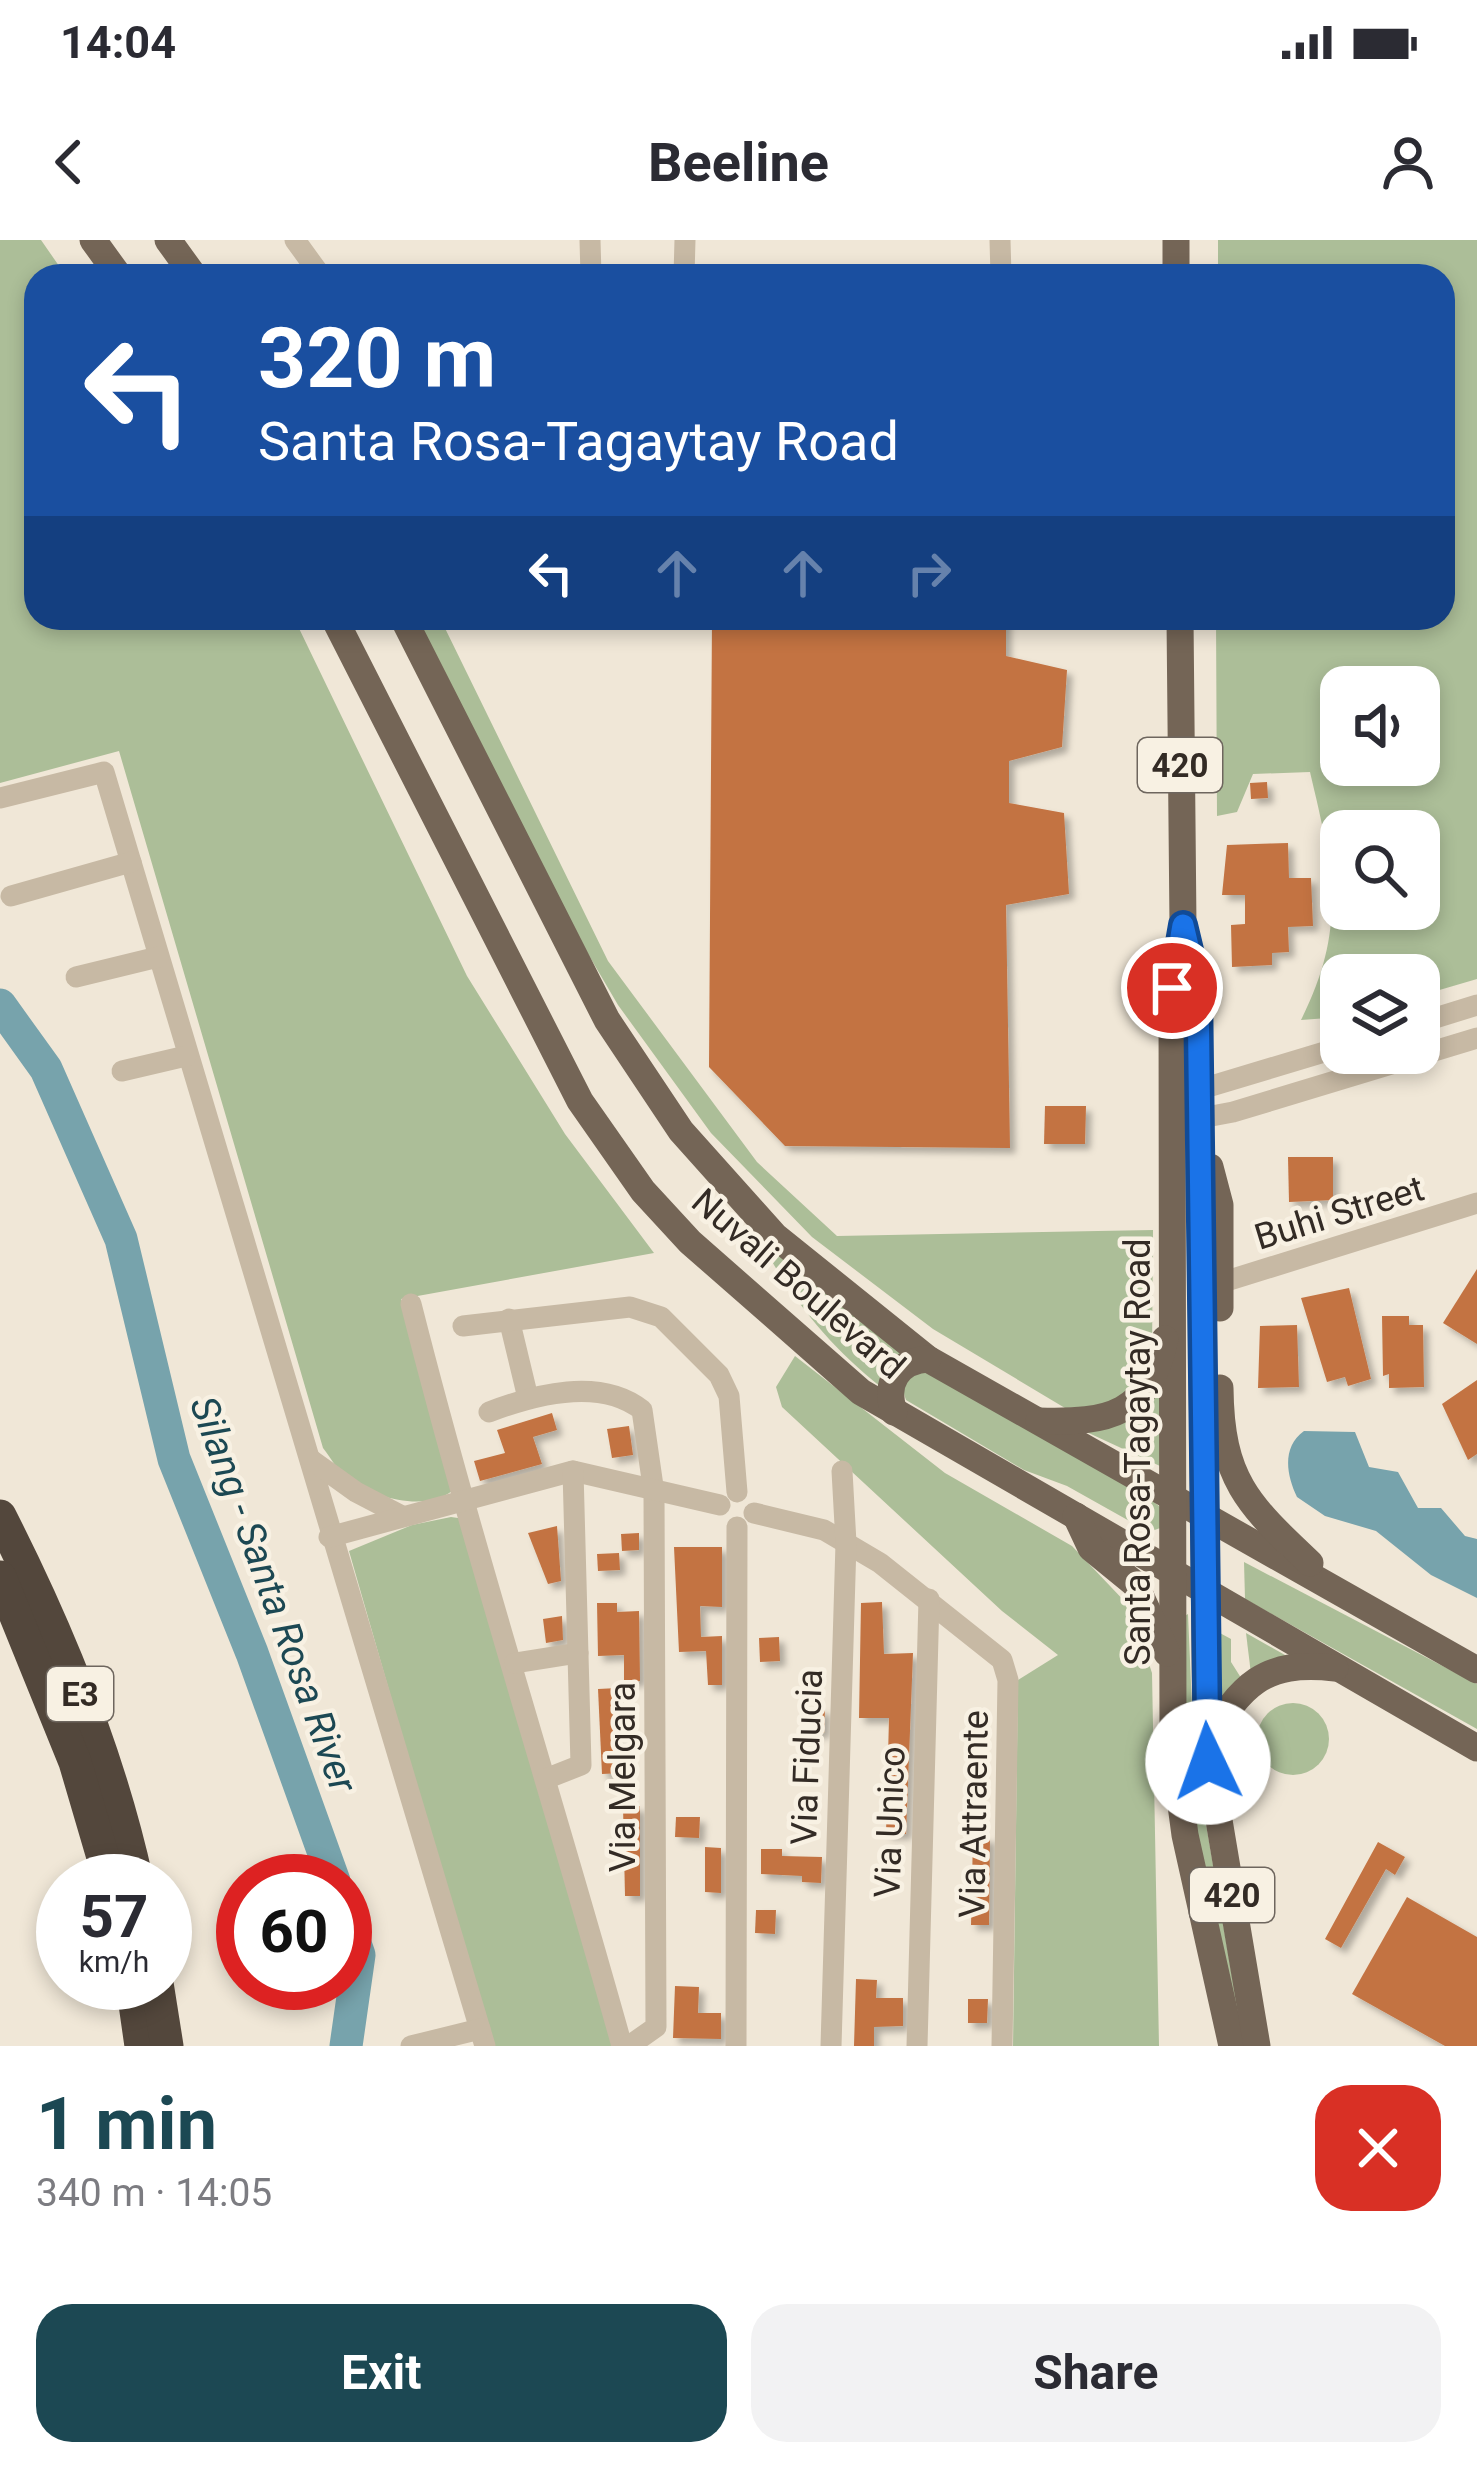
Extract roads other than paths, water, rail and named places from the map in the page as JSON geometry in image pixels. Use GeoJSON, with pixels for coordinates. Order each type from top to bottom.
{"type":"FeatureCollection","features":[{"type":"Feature","properties":{"kind":"highway","name":"E3"},"geometry":{"type":"LineString","coordinates":[[0,1516],[46,1606],[102,1754],[130,1854]]}},
{"type":"Feature","properties":{"kind":"highway","name":"E3"},"geometry":{"type":"LineString","coordinates":[[0,1577],[75,1762],[102,1854]]}},
{"type":"Feature","properties":{"kind":"highway"},"geometry":{"type":"LineString","coordinates":[[136,2010],[141,2046]]}},
{"type":"Feature","properties":{"kind":"highway"},"geometry":{"type":"LineString","coordinates":[[162,2010],[167,2046]]}},
{"type":"Feature","properties":{"kind":"main road","name":"Nuvali Boulevard"},"geometry":{"type":"LineString","coordinates":[[340,630],[597,1129],[643,1191],[717,1268],[861,1392],[1477,1748]]}},
{"type":"Feature","properties":{"kind":"main road","name":"Nuvali Boulevard"},"geometry":{"type":"LineString","coordinates":[[409,630],[607,1020],[681,1131],[814,1272],[928,1359],[1477,1670]]}},
{"type":"Feature","properties":{"kind":"main road","name":"Santa Rosa-Tagaytay Road"},"geometry":{"type":"LineString","coordinates":[[1180,630],[1183,925],[1172,988],[1192,1114],[1202,1393],[1206,1743],[1257,2046]]}},
{"type":"Feature","properties":{"kind":"main road","name":"Santa Rosa-Tagaytay Road"},"geometry":{"type":"LineString","coordinates":[[1183,925],[1198,988],[1192,1114],[1175,1282],[1176,1786],[1232,2046]]}},
{"type":"Feature","properties":{"kind":"main road"},"geometry":{"type":"LineString","coordinates":[[1192,1114],[1220,1205],[1221,1438],[1230,1472],[1260,1515],[1342,1594]]}},
{"type":"Feature","properties":{"kind":"main road"},"geometry":{"type":"LineString","coordinates":[[1035,1421],[1109,1417],[1136,1401],[1158,1368],[1175,1282]]}},
{"type":"Feature","properties":{"kind":"main road"},"geometry":{"type":"LineString","coordinates":[[1202,1393],[1220,1337]]}},
{"type":"Feature","properties":{"kind":"main road"},"geometry":{"type":"LineString","coordinates":[[894,1412],[890,1397],[896,1375],[913,1361],[928,1359]]}},
{"type":"Feature","properties":{"kind":"main road"},"geometry":{"type":"LineString","coordinates":[[1076,1516],[1091,1548],[1121,1568],[1142,1594],[1174,1673]]}},
{"type":"Feature","properties":{"kind":"main road"},"geometry":{"type":"LineString","coordinates":[[1206,1743],[1235,1698],[1262,1675],[1303,1666],[1343,1669]]}},
{"type":"Feature","properties":{"kind":"street"},"geometry":{"type":"LineString","coordinates":[[0,798],[104,772],[186,1056],[250,1247],[329,1537],[482,2038],[411,2046]]}},
{"type":"Feature","properties":{"kind":"street"},"geometry":{"type":"LineString","coordinates":[[11,896],[131,862]]}},
{"type":"Feature","properties":{"kind":"street"},"geometry":{"type":"LineString","coordinates":[[76,977],[158,957]]}},
{"type":"Feature","properties":{"kind":"street"},"geometry":{"type":"LineString","coordinates":[[1440,1016],[1477,1005]]}},
{"type":"Feature","properties":{"kind":"street"},"geometry":{"type":"LineString","coordinates":[[1192,1114],[1477,1038]]}},
{"type":"Feature","properties":{"kind":"street"},"geometry":{"type":"LineString","coordinates":[[122,1071],[186,1056]]}},
{"type":"Feature","properties":{"kind":"street"},"geometry":{"type":"LineString","coordinates":[[1192,1114],[1320,1056]]}},
{"type":"Feature","properties":{"kind":"street","name":"Buhi Street"},"geometry":{"type":"LineString","coordinates":[[1220,1283],[1477,1203]]}},
{"type":"Feature","properties":{"kind":"street"},"geometry":{"type":"LineString","coordinates":[[411,1304],[460,1500],[515,1663],[625,2046]]}},
{"type":"Feature","properties":{"kind":"street"},"geometry":{"type":"LineString","coordinates":[[463,1326],[629,1307],[661,1316],[719,1375],[729,1396],[728,1498],[723,1520],[745,1520],[736,2046]]}},
{"type":"Feature","properties":{"kind":"street"},"geometry":{"type":"LineString","coordinates":[[508,1319],[528,1398]]}},
{"type":"Feature","properties":{"kind":"street"},"geometry":{"type":"LineString","coordinates":[[489,1412],[528,1398],[601,1391],[623,1395],[642,1410],[654,1493]]}},
{"type":"Feature","properties":{"kind":"street"},"geometry":{"type":"LineString","coordinates":[[310,1459],[402,1516]]}},
{"type":"Feature","properties":{"kind":"street"},"geometry":{"type":"LineString","coordinates":[[329,1537],[572,1471],[654,1493],[728,1498]]}},
{"type":"Feature","properties":{"kind":"street"},"geometry":{"type":"LineString","coordinates":[[548,1778],[581,1765],[572,1471]]}},
{"type":"Feature","properties":{"kind":"street","name":"Via Fiducia"},"geometry":{"type":"LineString","coordinates":[[831,2046],[846,1543],[842,1471]]}},
{"type":"Feature","properties":{"kind":"street","name":"Via Melgara"},"geometry":{"type":"LineString","coordinates":[[625,2046],[656,2027],[654,1493]]}},
{"type":"Feature","properties":{"kind":"street","name":"Via Attraente"},"geometry":{"type":"LineString","coordinates":[[745,1520],[824,1530],[929,1600],[1002,1660],[1008,1680],[1002,2046]]}},
{"type":"Feature","properties":{"kind":"street","name":"Via Unico"},"geometry":{"type":"LineString","coordinates":[[917,2046],[929,1600]]}},
{"type":"Feature","properties":{"kind":"street"},"geometry":{"type":"LineString","coordinates":[[515,1663],[578,1653]]}},
{"type":"Feature","properties":{"kind":"water"},"geometry":{"type":"Polygon","coordinates":[[[1304,1431],[1355,1432],[1369,1467],[1398,1472],[1418,1508],[1441,1508],[1465,1536],[1477,1539],[1477,1598],[1431,1575],[1376,1531],[1325,1516],[1297,1497],[1288,1461],[1292,1445],[1304,1431]]]}},
{"type":"Feature","properties":{"kind":"waterway","name":"Silang - Santa Rosa River"},"geometry":{"type":"LineString","coordinates":[[0,1005],[46,1069],[121,1239],[174,1459],[252,1653],[324,1854]]}},
{"type":"Feature","properties":{"kind":"waterway","name":"Silang - Santa Rosa River"},"geometry":{"type":"LineString","coordinates":[[346,2046],[351,2010]]}}]}
